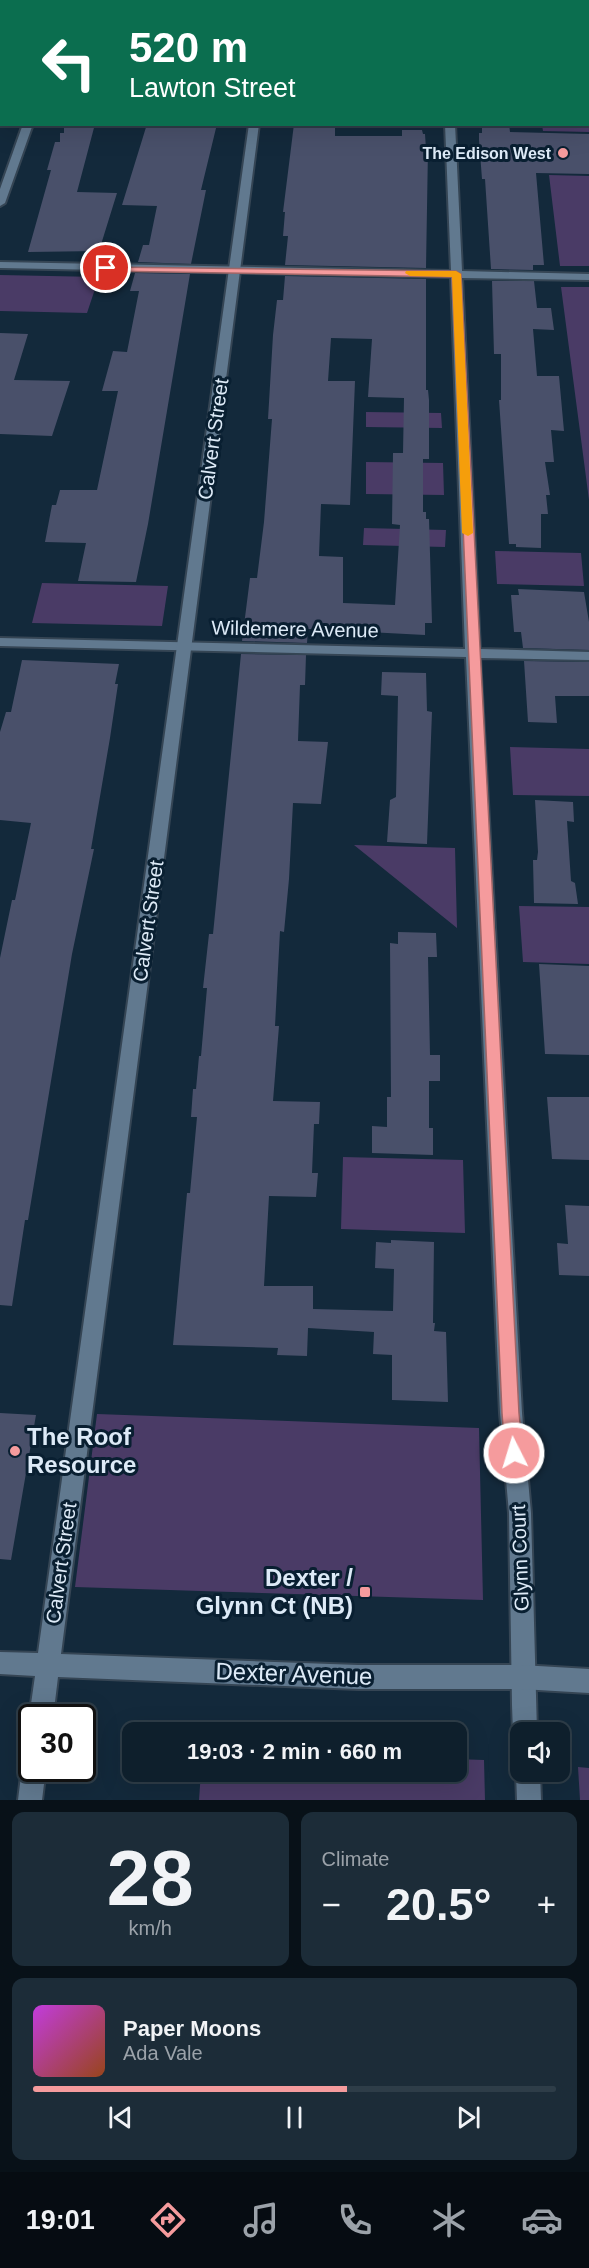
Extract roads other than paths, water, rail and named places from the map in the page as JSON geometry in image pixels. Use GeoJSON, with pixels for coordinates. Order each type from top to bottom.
{"type":"FeatureCollection","features":[{"type":"Feature","properties":{"kind":"street"},"geometry":{"type":"LineString","coordinates":[[0,203],[27,126]]}},
{"type":"Feature","properties":{"kind":"street","name":"Calvert Street"},"geometry":{"type":"LineString","coordinates":[[43,1704],[254,126]]}},
{"type":"Feature","properties":{"kind":"street","name":"Glynn Court"},"geometry":{"type":"LineString","coordinates":[[450,126],[510,1413],[520,1512],[521,1677],[524,1722]]}},
{"type":"Feature","properties":{"kind":"street"},"geometry":{"type":"LineString","coordinates":[[0,266],[589,277]]}},
{"type":"Feature","properties":{"kind":"street","name":"Wildemere Avenue"},"geometry":{"type":"LineString","coordinates":[[0,642],[589,656]]}},
{"type":"Feature","properties":{"kind":"street","name":"Dexter Avenue"},"geometry":{"type":"LineString","coordinates":[[0,1663],[358,1677],[521,1677],[589,1681]]}},
{"type":"Feature","properties":{"kind":"street"},"geometry":{"type":"LineString","coordinates":[[30,1800],[32,1782]]}},
{"type":"Feature","properties":{"kind":"street"},"geometry":{"type":"LineString","coordinates":[[529,1782],[530,1800]]}},
{"type":"Feature","properties":{"kind":"place","name":"The Edison West"},"geometry":{"type":"Point","coordinates":[563,153]}},
{"type":"Feature","properties":{"kind":"place","name":"The Roof Resource"},"geometry":{"type":"Point","coordinates":[15,1451]}},
{"type":"Feature","properties":{"kind":"place","name":"Dexter / Glynn Ct (NB)"},"geometry":{"type":"Point","coordinates":[365,1592]}}]}
